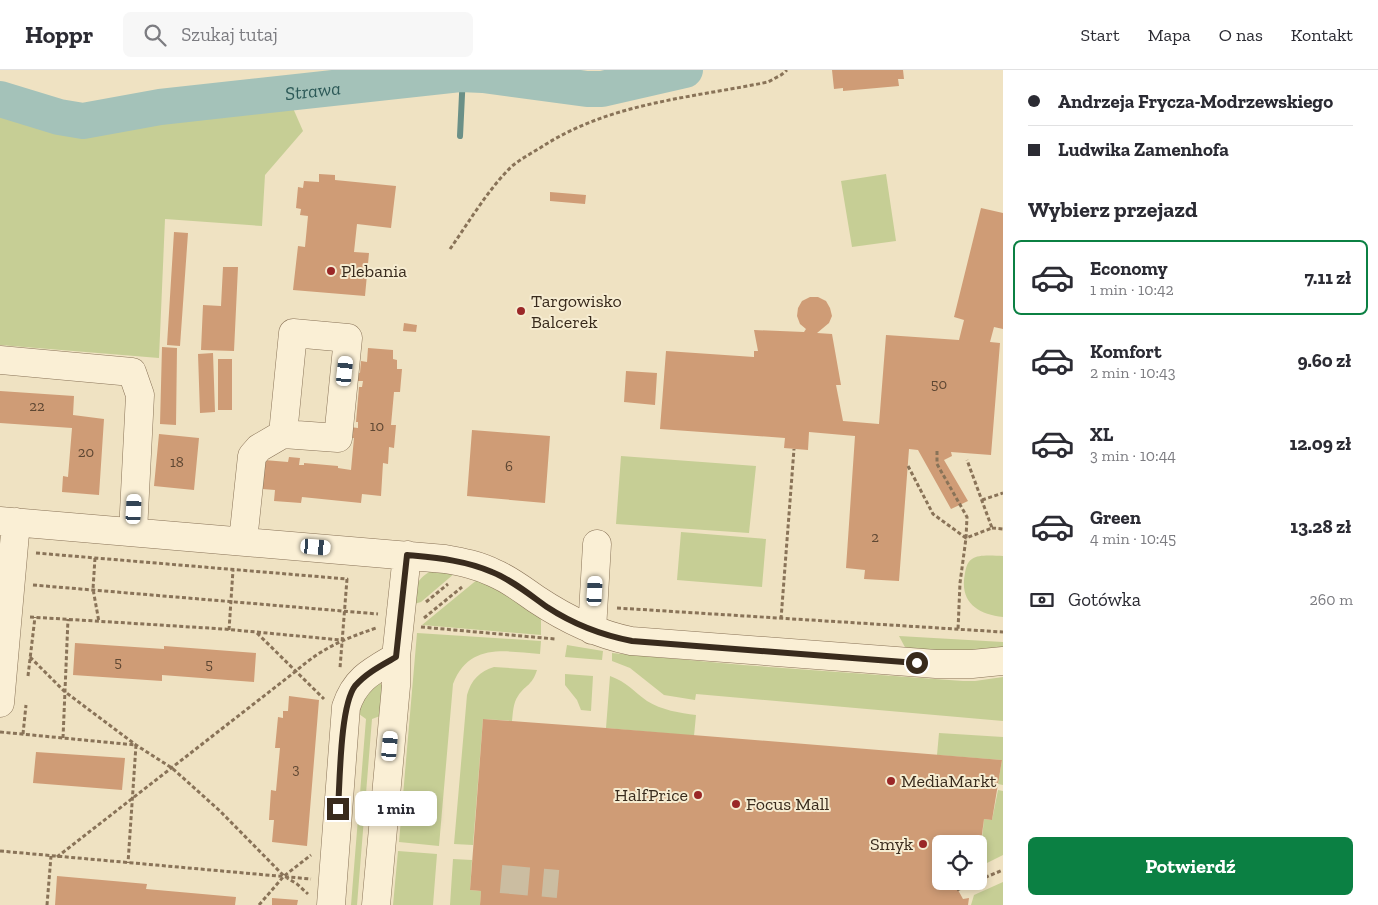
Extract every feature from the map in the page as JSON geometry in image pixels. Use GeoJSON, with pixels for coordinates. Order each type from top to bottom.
{"type":"FeatureCollection","features":[{"type":"Feature","properties":{"kind":"street"},"geometry":{"type":"LineString","coordinates":[[0,360],[132,372],[140,395],[132,532]]}},
{"type":"Feature","properties":{"kind":"street"},"geometry":{"type":"LineString","coordinates":[[243,541],[252,456],[259,448],[283,434]]}},
{"type":"Feature","properties":{"kind":"street"},"geometry":{"type":"LineString","coordinates":[[0,703],[8,521],[445,558],[472,564],[494,572],[563,616],[612,638],[632,641],[953,665],[1003,661]]}},
{"type":"Feature","properties":{"kind":"street"},"geometry":{"type":"LineString","coordinates":[[592,630],[597,544]]}},
{"type":"Feature","properties":{"kind":"street"},"geometry":{"type":"LineString","coordinates":[[376,905],[396,686],[396,657],[407,555]]}},
{"type":"Feature","properties":{"kind":"street"},"geometry":{"type":"LineString","coordinates":[[322,902],[346,707],[354,688],[361,680],[396,657]]}},
{"type":"Feature","properties":{"kind":"path"},"geometry":{"type":"LineString","coordinates":[[450,249],[499,181],[513,166],[547,143],[577,127],[630,108],[768,82],[781,76],[787,70]]}},
{"type":"Feature","properties":{"kind":"path"},"geometry":{"type":"LineString","coordinates":[[781,619],[794,449]]}},
{"type":"Feature","properties":{"kind":"path"},"geometry":{"type":"LineString","coordinates":[[936,451],[937,464],[967,517],[960,583],[958,630]]}},
{"type":"Feature","properties":{"kind":"path"},"geometry":{"type":"LineString","coordinates":[[967,460],[992,528]]}},
{"type":"Feature","properties":{"kind":"path"},"geometry":{"type":"LineString","coordinates":[[908,466],[933,514],[966,538]]}},
{"type":"Feature","properties":{"kind":"path"},"geometry":{"type":"LineString","coordinates":[[982,500],[1003,492]]}},
{"type":"Feature","properties":{"kind":"path"},"geometry":{"type":"LineString","coordinates":[[966,538],[992,528],[1003,529]]}},
{"type":"Feature","properties":{"kind":"path"},"geometry":{"type":"LineString","coordinates":[[33,553],[347,579],[342,640]]}},
{"type":"Feature","properties":{"kind":"path"},"geometry":{"type":"LineString","coordinates":[[95,558],[93,589],[99,622]]}},
{"type":"Feature","properties":{"kind":"path"},"geometry":{"type":"LineString","coordinates":[[229,630],[233,570]]}},
{"type":"Feature","properties":{"kind":"path"},"geometry":{"type":"LineString","coordinates":[[26,617],[257,632],[342,640]]}},
{"type":"Feature","properties":{"kind":"path"},"geometry":{"type":"LineString","coordinates":[[28,686],[34,617]]}},
{"type":"Feature","properties":{"kind":"path"},"geometry":{"type":"LineString","coordinates":[[63,738],[68,619]]}},
{"type":"Feature","properties":{"kind":"path"},"geometry":{"type":"LineString","coordinates":[[257,632],[330,704]]}},
{"type":"Feature","properties":{"kind":"path"},"geometry":{"type":"LineString","coordinates":[[57,857],[312,657],[342,640]]}},
{"type":"Feature","properties":{"kind":"path"},"geometry":{"type":"LineString","coordinates":[[30,657],[64,691],[136,745],[172,768],[220,811],[284,876],[322,902]]}},
{"type":"Feature","properties":{"kind":"path"},"geometry":{"type":"LineString","coordinates":[[23,734],[27,695]]}},
{"type":"Feature","properties":{"kind":"path"},"geometry":{"type":"LineString","coordinates":[[0,732],[136,745]]}},
{"type":"Feature","properties":{"kind":"path"},"geometry":{"type":"LineString","coordinates":[[128,863],[136,745]]}},
{"type":"Feature","properties":{"kind":"path"},"geometry":{"type":"LineString","coordinates":[[0,851],[316,880]]}},
{"type":"Feature","properties":{"kind":"path"},"geometry":{"type":"LineString","coordinates":[[260,905],[284,876],[314,853]]}},
{"type":"Feature","properties":{"kind":"path"},"geometry":{"type":"LineString","coordinates":[[47,905],[51,856]]}},
{"type":"Feature","properties":{"kind":"path"},"geometry":{"type":"LineString","coordinates":[[987,877],[1003,870]]}},
{"type":"Feature","properties":{"kind":"green space"},"geometry":{"type":"Polygon","coordinates":[[[289,99],[303,131],[265,175],[262,226],[165,219],[159,358],[0,345],[0,108],[41,120],[81,126],[169,112],[289,99]]]}},
{"type":"Feature","properties":{"kind":"green space"},"geometry":{"type":"Polygon","coordinates":[[[886,174],[896,241],[852,247],[841,181],[886,174]]]}},
{"type":"Feature","properties":{"kind":"green space"},"geometry":{"type":"Polygon","coordinates":[[[621,456],[756,466],[749,533],[616,524],[621,456]]]}},
{"type":"Feature","properties":{"kind":"green space"},"geometry":{"type":"Polygon","coordinates":[[[681,532],[766,539],[762,587],[677,580],[681,532]]]}},
{"type":"Feature","properties":{"kind":"green space"},"geometry":{"type":"Polygon","coordinates":[[[983,556],[1003,556],[1003,617],[985,613],[972,605],[965,592],[964,583],[966,567],[972,559],[983,556]]]}},
{"type":"Feature","properties":{"kind":"green space"},"geometry":{"type":"Polygon","coordinates":[[[431,571],[455,573],[421,602],[414,604],[419,581],[431,571]]]}},
{"type":"Feature","properties":{"kind":"green space"},"geometry":{"type":"Polygon","coordinates":[[[478,579],[507,594],[539,616],[541,620],[541,635],[422,625],[478,579]]]}},
{"type":"Feature","properties":{"kind":"green space"},"geometry":{"type":"Polygon","coordinates":[[[417,633],[541,641],[540,654],[501,651],[489,652],[478,656],[468,662],[460,671],[453,684],[439,846],[399,842],[417,633]]]}},
{"type":"Feature","properties":{"kind":"green space"},"geometry":{"type":"Polygon","coordinates":[[[899,636],[1003,642],[1003,652],[907,651],[899,636]]]}},
{"type":"Feature","properties":{"kind":"green space"},"geometry":{"type":"Polygon","coordinates":[[[567,645],[603,651],[602,660],[565,657],[567,645]]]}},
{"type":"Feature","properties":{"kind":"green space"},"geometry":{"type":"Polygon","coordinates":[[[612,653],[743,665],[963,681],[1003,677],[1003,721],[696,694],[695,700],[664,695],[630,668],[612,661],[612,653]]]}},
{"type":"Feature","properties":{"kind":"green space"},"geometry":{"type":"Polygon","coordinates":[[[494,667],[537,670],[531,682],[516,699],[512,721],[483,719],[473,845],[454,844],[467,695],[477,677],[484,671],[494,667]]]}},
{"type":"Feature","properties":{"kind":"green space"},"geometry":{"type":"Polygon","coordinates":[[[565,674],[593,676],[591,711],[581,710],[577,700],[565,685],[565,674]]]}},
{"type":"Feature","properties":{"kind":"green space"},"geometry":{"type":"Polygon","coordinates":[[[610,676],[616,678],[658,707],[696,715],[694,736],[606,728],[610,676]]]}},
{"type":"Feature","properties":{"kind":"green space"},"geometry":{"type":"Polygon","coordinates":[[[380,683],[386,691],[380,716],[372,719],[357,905],[351,905],[366,719],[359,714],[355,698],[380,683]]]}},
{"type":"Feature","properties":{"kind":"green space"},"geometry":{"type":"Polygon","coordinates":[[[939,733],[1003,737],[1003,785],[998,784],[1002,760],[937,755],[939,733]]]}},
{"type":"Feature","properties":{"kind":"green space"},"geometry":{"type":"Polygon","coordinates":[[[998,790],[1003,791],[1003,855],[987,863],[987,835],[982,835],[984,819],[992,820],[998,790]]]}},
{"type":"Feature","properties":{"kind":"green space"},"geometry":{"type":"Polygon","coordinates":[[[398,851],[437,854],[433,905],[393,905],[398,851]]]}},
{"type":"Feature","properties":{"kind":"green space"},"geometry":{"type":"Polygon","coordinates":[[[453,859],[472,860],[470,890],[481,891],[480,905],[450,905],[453,859]]]}},
{"type":"Feature","properties":{"kind":"green space"},"geometry":{"type":"Polygon","coordinates":[[[1003,882],[1003,905],[971,905],[974,895],[1003,882]]]}},
{"type":"Feature","properties":{"kind":"building"},"geometry":{"type":"Polygon","coordinates":[[[832,70],[903,70],[904,79],[898,79],[899,86],[843,91],[843,88],[834,89],[832,70]]]}},
{"type":"Feature","properties":{"kind":"building"},"geometry":{"type":"Polygon","coordinates":[[[319,174],[335,175],[335,180],[396,186],[391,228],[357,224],[354,252],[369,253],[365,296],[293,290],[298,246],[305,247],[308,216],[300,215],[301,209],[296,208],[298,187],[303,188],[304,181],[319,182],[319,174]]]}},
{"type":"Feature","properties":{"kind":"building"},"geometry":{"type":"Polygon","coordinates":[[[550,192],[586,195],[585,204],[550,201],[550,192]]]}},
{"type":"Feature","properties":{"kind":"building"},"geometry":{"type":"Polygon","coordinates":[[[981,208],[1003,213],[1003,329],[994,327],[990,342],[1000,343],[991,455],[951,452],[952,456],[944,460],[968,501],[951,509],[918,450],[909,449],[899,581],[864,579],[865,570],[846,568],[855,436],[809,432],[808,450],[784,448],[785,438],[660,429],[666,351],[754,357],[754,351],[758,351],[754,330],[804,332],[806,329],[800,324],[797,316],[798,308],[802,301],[810,297],[818,297],[826,301],[830,308],[832,316],[829,323],[817,333],[832,334],[841,385],[836,385],[843,421],[879,424],[886,335],[959,340],[964,320],[954,317],[981,208]]]}},
{"type":"Feature","properties":{"kind":"building"},"geometry":{"type":"Polygon","coordinates":[[[174,232],[188,233],[180,346],[167,345],[174,232]]]}},
{"type":"Feature","properties":{"kind":"building"},"geometry":{"type":"Polygon","coordinates":[[[223,267],[238,267],[234,351],[201,350],[203,305],[221,306],[223,267]]]}},
{"type":"Feature","properties":{"kind":"building"},"geometry":{"type":"Polygon","coordinates":[[[404,323],[417,325],[416,332],[403,331],[404,323]]]}},
{"type":"Feature","properties":{"kind":"building"},"geometry":{"type":"Polygon","coordinates":[[[162,347],[177,348],[176,425],[160,424],[162,347]]]}},
{"type":"Feature","properties":{"kind":"building"},"geometry":{"type":"Polygon","coordinates":[[[368,348],[393,350],[393,359],[397,360],[397,369],[402,369],[400,392],[394,392],[391,425],[396,425],[394,448],[389,447],[388,464],[383,463],[381,496],[362,494],[361,503],[302,497],[301,503],[274,501],[275,490],[262,489],[264,460],[288,462],[289,457],[300,458],[299,465],[304,465],[304,463],[338,466],[338,468],[351,470],[354,438],[349,438],[350,427],[358,428],[358,422],[356,422],[359,387],[362,387],[363,381],[356,381],[357,372],[360,373],[361,361],[367,362],[368,348]]]}},
{"type":"Feature","properties":{"kind":"building"},"geometry":{"type":"Polygon","coordinates":[[[213,353],[215,412],[200,413],[198,354],[213,353]]]}},
{"type":"Feature","properties":{"kind":"building"},"geometry":{"type":"Polygon","coordinates":[[[218,359],[232,359],[232,410],[218,410],[218,359]]]}},
{"type":"Feature","properties":{"kind":"building"},"geometry":{"type":"Polygon","coordinates":[[[626,371],[657,373],[655,405],[624,402],[626,371]]]}},
{"type":"Feature","properties":{"kind":"building"},"geometry":{"type":"Polygon","coordinates":[[[0,391],[74,396],[73,415],[104,419],[99,495],[62,492],[63,476],[68,477],[72,428],[0,423],[0,391]]]}},
{"type":"Feature","properties":{"kind":"building"},"geometry":{"type":"Polygon","coordinates":[[[472,430],[550,436],[545,503],[467,496],[472,430]]]}},
{"type":"Feature","properties":{"kind":"building"},"geometry":{"type":"Polygon","coordinates":[[[159,434],[199,438],[194,490],[154,486],[159,434]]]}},
{"type":"Feature","properties":{"kind":"building"},"geometry":{"type":"Polygon","coordinates":[[[75,643],[164,649],[164,646],[256,653],[254,682],[162,675],[162,681],[73,675],[75,643]]]}},
{"type":"Feature","properties":{"kind":"building"},"geometry":{"type":"Polygon","coordinates":[[[289,696],[319,700],[307,846],[272,842],[274,820],[269,820],[271,790],[276,791],[280,748],[275,748],[278,717],[283,718],[283,711],[288,711],[289,696]]]}},
{"type":"Feature","properties":{"kind":"building","name":"Focus Mall"},"geometry":{"type":"Polygon","coordinates":[[[483,719],[1002,760],[992,820],[984,819],[982,835],[932,835],[932,890],[958,890],[963,899],[969,898],[968,905],[480,905],[481,891],[470,890],[483,719]]]}},
{"type":"Feature","properties":{"kind":"building"},"geometry":{"type":"Polygon","coordinates":[[[36,752],[125,758],[122,790],[33,783],[36,752]]]}},
{"type":"Feature","properties":{"kind":"building"},"geometry":{"type":"Polygon","coordinates":[[[57,876],[147,884],[146,889],[236,897],[235,905],[55,905],[57,876]]]}},
{"type":"Feature","properties":{"kind":"building"},"geometry":{"type":"Polygon","coordinates":[[[272,898],[298,900],[297,905],[272,905],[272,898]]]}},
{"type":"Feature","properties":{"kind":"waterway","name":"Strawa"},"geometry":{"type":"LineString","coordinates":[[0,99],[59,117],[83,121],[160,107],[460,74],[483,75],[587,89],[602,89],[685,70]]}},
{"type":"Feature","properties":{"kind":"waterway"},"geometry":{"type":"LineString","coordinates":[[460,136],[463,74]]}},
{"type":"Feature","properties":{"kind":"tunnel"},"geometry":{"type":"LineString","coordinates":[[501,879],[558,884]]}},
{"type":"Feature","properties":{"kind":"place","name":"Plebania"},"geometry":{"type":"Point","coordinates":[331,271]}},
{"type":"Feature","properties":{"kind":"place","name":"Targowisko Balcerek"},"geometry":{"type":"Point","coordinates":[521,311]}},
{"type":"Feature","properties":{"kind":"place","name":"MediaMarkt"},"geometry":{"type":"Point","coordinates":[891,781]}},
{"type":"Feature","properties":{"kind":"place","name":"HalfPrice"},"geometry":{"type":"Point","coordinates":[698,795]}},
{"type":"Feature","properties":{"kind":"place","name":"Focus Mall"},"geometry":{"type":"Point","coordinates":[736,804]}},
{"type":"Feature","properties":{"kind":"place","name":"Smyk"},"geometry":{"type":"Point","coordinates":[923,844]}},
{"type":"Feature","properties":{"kind":"route"},"geometry":{"type":"LineString","coordinates":[[338,809],[346,707],[354,688],[361,680],[396,657],[407,555],[445,558],[472,564],[494,572],[563,616],[612,638],[917,663]]}}]}
